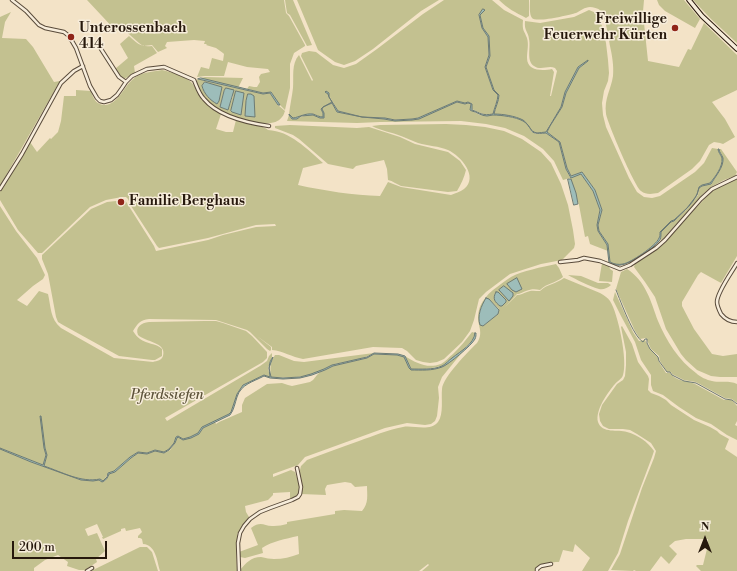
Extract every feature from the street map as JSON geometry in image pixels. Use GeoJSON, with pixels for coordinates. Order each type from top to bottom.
{"type":"FeatureCollection","features":[{"type":"Feature","properties":{"kind":"main road"},"geometry":{"type":"LineString","coordinates":[[689,0],[702,16],[737,49]]}},
{"type":"Feature","properties":{"kind":"street"},"geometry":{"type":"LineString","coordinates":[[12,0],[40,25],[45,28],[64,32],[69,36],[73,41],[90,86],[100,101],[104,102],[111,100],[117,95],[132,76],[147,69],[166,68],[194,80],[204,99],[211,106],[221,112],[246,122],[269,126]]}},
{"type":"Feature","properties":{"kind":"street"},"geometry":{"type":"LineString","coordinates":[[101,49],[119,77],[126,82]]}},
{"type":"Feature","properties":{"kind":"street"},"geometry":{"type":"LineString","coordinates":[[0,189],[22,154],[61,83],[74,71],[83,66]]}},
{"type":"Feature","properties":{"kind":"street"},"geometry":{"type":"LineString","coordinates":[[560,262],[584,258],[604,262],[620,269],[630,265],[656,248],[665,240],[712,188],[737,177]]}},
{"type":"Feature","properties":{"kind":"street"},"geometry":{"type":"LineString","coordinates":[[737,263],[717,299],[718,310],[724,318],[731,322],[737,322]]}},
{"type":"Feature","properties":{"kind":"street"},"geometry":{"type":"LineString","coordinates":[[238,571],[238,540],[244,526],[250,519],[260,512],[298,497],[301,488],[297,468]]}},
{"type":"Feature","properties":{"kind":"street"},"geometry":{"type":"LineString","coordinates":[[537,571],[537,569],[541,566],[551,564]]}},
{"type":"Feature","properties":{"kind":"street"},"geometry":{"type":"LineString","coordinates":[[87,571],[92,568]]}},
{"type":"Feature","properties":{"kind":"green space"},"geometry":{"type":"Polygon","coordinates":[[[87,0],[284,0],[286,13],[305,45],[294,53],[290,64],[290,88],[285,110],[271,92],[263,93],[247,89],[249,86],[257,87],[260,82],[259,77],[261,74],[270,72],[268,69],[247,67],[228,62],[224,76],[197,77],[201,67],[209,69],[212,58],[223,61],[224,54],[216,48],[204,44],[205,41],[194,40],[167,42],[165,46],[167,48],[158,52],[152,45],[143,46],[121,27],[116,31],[87,0]]]}},
{"type":"Feature","properties":{"kind":"green space"},"geometry":{"type":"Polygon","coordinates":[[[285,0],[293,0],[312,45],[307,46],[290,15],[287,13],[285,0]]]}},
{"type":"Feature","properties":{"kind":"green space"},"geometry":{"type":"Polygon","coordinates":[[[297,0],[439,0],[421,11],[373,49],[355,61],[344,65],[335,62],[318,50],[297,0]]]}},
{"type":"Feature","properties":{"kind":"green space"},"geometry":{"type":"Polygon","coordinates":[[[444,0],[492,0],[504,10],[523,20],[523,28],[528,41],[528,62],[532,68],[540,70],[552,69],[554,72],[550,96],[557,71],[552,67],[539,68],[534,66],[530,61],[529,39],[525,27],[525,21],[540,23],[574,17],[589,10],[596,13],[600,18],[606,43],[609,73],[602,103],[603,115],[606,127],[637,192],[644,197],[652,198],[660,196],[695,172],[704,163],[712,148],[718,149],[722,158],[720,168],[716,175],[710,183],[699,187],[697,195],[687,208],[660,232],[660,237],[653,245],[626,263],[615,264],[610,262],[608,244],[599,231],[598,225],[602,210],[595,190],[582,172],[571,176],[567,168],[560,142],[547,132],[562,107],[566,93],[579,68],[588,61],[578,67],[565,92],[561,107],[546,132],[537,133],[523,120],[501,114],[494,114],[499,95],[494,90],[486,67],[490,56],[489,37],[483,28],[480,15],[484,10],[479,15],[482,28],[488,37],[489,55],[485,67],[493,90],[498,95],[493,114],[480,113],[472,109],[472,104],[457,101],[418,118],[395,120],[362,117],[338,111],[328,94],[332,102],[321,109],[323,117],[310,114],[293,118],[289,114],[293,88],[293,71],[296,59],[299,55],[312,81],[313,80],[301,56],[302,53],[309,51],[316,52],[333,65],[344,68],[356,64],[444,0]]]}},
{"type":"Feature","properties":{"kind":"green space"},"geometry":{"type":"Polygon","coordinates":[[[499,0],[529,0],[529,16],[526,18],[499,0]]]}},
{"type":"Feature","properties":{"kind":"green space"},"geometry":{"type":"Polygon","coordinates":[[[530,0],[644,0],[642,23],[644,23],[648,61],[679,67],[688,49],[691,50],[704,23],[737,55],[737,90],[712,102],[725,119],[735,137],[723,144],[714,142],[709,145],[700,161],[692,169],[658,193],[647,194],[641,191],[622,154],[606,114],[606,103],[613,76],[613,68],[608,33],[601,11],[594,7],[590,7],[584,8],[576,13],[540,20],[532,18],[530,14],[530,0]]]}},
{"type":"Feature","properties":{"kind":"green space"},"geometry":{"type":"Polygon","coordinates":[[[657,0],[684,0],[700,19],[695,28],[665,11],[659,5],[657,0]]]}},
{"type":"Feature","properties":{"kind":"green space"},"geometry":{"type":"Polygon","coordinates":[[[693,0],[737,0],[737,43],[711,19],[693,0]]]}},
{"type":"Feature","properties":{"kind":"green space"},"geometry":{"type":"Polygon","coordinates":[[[11,12],[5,22],[2,38],[26,39],[33,47],[54,82],[60,81],[0,186],[0,17],[11,12]]]}},
{"type":"Feature","properties":{"kind":"green space"},"geometry":{"type":"Polygon","coordinates":[[[129,36],[139,44],[152,46],[157,53],[134,66],[135,73],[124,79],[115,69],[128,58],[120,44],[129,36]]]}},
{"type":"Feature","properties":{"kind":"green space"},"geometry":{"type":"Polygon","coordinates":[[[162,70],[177,74],[191,82],[205,102],[221,114],[216,129],[226,132],[233,132],[236,120],[276,131],[291,137],[298,142],[323,163],[303,168],[298,185],[318,189],[349,194],[380,196],[388,182],[401,187],[451,195],[464,189],[470,179],[466,167],[458,157],[448,150],[418,143],[372,126],[446,124],[485,127],[504,131],[522,139],[541,152],[551,163],[561,184],[568,205],[575,244],[574,248],[562,260],[541,264],[510,274],[486,292],[479,299],[470,331],[462,342],[444,359],[437,362],[430,363],[416,360],[402,348],[373,347],[303,359],[272,350],[272,347],[257,336],[271,347],[270,351],[247,330],[216,320],[143,320],[133,331],[142,341],[162,349],[162,356],[152,360],[119,356],[58,322],[48,274],[42,259],[42,255],[91,209],[107,202],[125,200],[156,251],[208,240],[256,227],[276,226],[275,224],[256,225],[208,238],[159,248],[131,206],[128,199],[126,197],[122,197],[106,200],[90,207],[42,253],[38,253],[18,230],[0,200],[0,192],[30,142],[37,152],[58,132],[64,96],[76,96],[76,90],[91,91],[94,99],[99,104],[110,104],[114,102],[135,77],[162,70]]]}},
{"type":"Feature","properties":{"kind":"green space"},"geometry":{"type":"Polygon","coordinates":[[[201,78],[243,78],[238,88],[201,78]]]}},
{"type":"Feature","properties":{"kind":"green space"},"geometry":{"type":"Polygon","coordinates":[[[198,79],[263,94],[270,93],[278,105],[285,111],[283,116],[276,121],[258,123],[248,121],[218,109],[209,103],[202,95],[196,82],[198,79]],[[205,82],[203,84],[207,95],[217,104],[209,83],[205,82]],[[224,91],[220,107],[228,110],[233,96],[224,91]]]}},
{"type":"Feature","properties":{"kind":"green space"},"geometry":{"type":"Polygon","coordinates":[[[457,102],[465,104],[468,103],[471,105],[470,110],[480,115],[502,115],[522,120],[532,132],[536,134],[546,133],[559,142],[566,169],[570,177],[581,174],[593,191],[600,210],[597,225],[598,231],[607,245],[608,251],[590,244],[588,236],[585,237],[579,205],[570,178],[563,180],[554,161],[543,149],[524,136],[505,128],[461,121],[357,123],[287,121],[289,115],[292,119],[310,115],[324,118],[323,107],[332,103],[337,112],[395,121],[412,120],[457,102]]]}},
{"type":"Feature","properties":{"kind":"green space"},"geometry":{"type":"Polygon","coordinates":[[[290,125],[357,128],[369,127],[400,137],[415,144],[448,152],[460,161],[466,170],[457,191],[448,192],[401,186],[388,180],[384,160],[356,166],[353,169],[328,164],[299,139],[275,128],[275,126],[290,125]]]}},
{"type":"Feature","properties":{"kind":"green space"},"geometry":{"type":"Polygon","coordinates":[[[719,149],[721,149],[737,172],[735,176],[711,187],[663,239],[659,241],[661,238],[661,232],[687,209],[698,195],[699,188],[711,184],[717,175],[722,165],[722,157],[719,149]]]}},
{"type":"Feature","properties":{"kind":"green space"},"geometry":{"type":"Polygon","coordinates":[[[737,179],[737,256],[721,283],[701,272],[682,302],[682,306],[694,329],[712,354],[723,356],[737,354],[737,377],[720,377],[711,376],[697,370],[681,354],[666,329],[655,297],[634,267],[635,263],[646,257],[666,241],[712,191],[737,179]]]}},
{"type":"Feature","properties":{"kind":"green space","name":"Pferdssiefen"},"geometry":{"type":"Polygon","coordinates":[[[0,206],[16,231],[37,258],[45,275],[43,279],[17,300],[27,306],[39,291],[48,294],[53,317],[61,328],[114,358],[153,362],[162,358],[163,351],[159,345],[138,335],[137,330],[139,326],[143,323],[149,322],[216,321],[246,331],[267,352],[267,358],[263,362],[165,418],[167,421],[260,366],[267,361],[272,353],[272,358],[268,368],[270,377],[264,375],[243,385],[237,394],[231,412],[203,427],[199,433],[183,439],[178,436],[176,437],[174,443],[164,452],[155,450],[147,453],[138,452],[114,471],[108,473],[104,481],[100,479],[86,480],[44,466],[47,455],[45,448],[46,455],[43,465],[0,448],[0,206]]]}},
{"type":"Feature","properties":{"kind":"green space"},"geometry":{"type":"Polygon","coordinates":[[[602,263],[609,266],[613,271],[612,282],[599,281],[602,263]]]}},
{"type":"Feature","properties":{"kind":"green space"},"geometry":{"type":"Polygon","coordinates":[[[556,264],[563,277],[540,290],[535,289],[517,294],[505,307],[517,295],[530,291],[540,291],[564,278],[600,293],[608,299],[613,307],[619,326],[623,349],[624,368],[621,379],[612,387],[600,407],[598,412],[598,422],[600,426],[607,430],[623,431],[639,437],[654,451],[628,521],[618,553],[608,571],[582,571],[590,558],[575,544],[573,552],[563,550],[559,562],[542,565],[535,571],[422,571],[429,565],[428,564],[419,571],[240,571],[254,558],[261,557],[281,559],[299,554],[298,536],[279,540],[270,544],[262,548],[263,553],[245,558],[240,557],[239,552],[258,545],[251,528],[258,524],[277,526],[287,524],[287,522],[335,514],[335,511],[362,511],[367,502],[367,486],[355,487],[351,483],[345,482],[327,485],[325,489],[326,495],[301,494],[303,487],[299,474],[301,466],[307,460],[386,431],[403,427],[431,427],[435,425],[440,419],[441,415],[443,384],[462,358],[477,343],[479,338],[480,331],[478,315],[484,299],[493,290],[511,277],[526,271],[556,264]],[[489,299],[486,302],[479,314],[480,322],[483,326],[498,314],[499,309],[489,299]]]}},
{"type":"Feature","properties":{"kind":"green space"},"geometry":{"type":"Polygon","coordinates":[[[627,269],[634,274],[647,292],[661,328],[669,343],[679,356],[699,376],[712,381],[731,382],[737,384],[737,403],[732,399],[725,398],[696,382],[684,380],[671,372],[667,372],[660,361],[659,356],[651,349],[646,338],[640,339],[635,331],[616,289],[621,272],[627,269]]]}},
{"type":"Feature","properties":{"kind":"green space"},"geometry":{"type":"Polygon","coordinates":[[[568,275],[581,276],[598,283],[608,283],[611,285],[599,289],[568,275]]]}},
{"type":"Feature","properties":{"kind":"green space"},"geometry":{"type":"Polygon","coordinates":[[[615,292],[633,332],[639,341],[645,340],[650,349],[658,357],[659,362],[666,373],[670,373],[676,378],[695,384],[724,400],[732,400],[737,406],[737,421],[735,425],[737,426],[737,440],[711,424],[696,418],[663,395],[653,391],[651,385],[651,375],[641,360],[635,342],[613,300],[615,292]]]}},
{"type":"Feature","properties":{"kind":"green space"},"geometry":{"type":"Polygon","coordinates":[[[622,326],[632,344],[638,362],[648,376],[648,390],[666,400],[694,420],[710,427],[729,439],[725,449],[737,457],[737,571],[701,571],[696,566],[703,565],[708,539],[686,539],[675,541],[669,546],[677,554],[669,564],[661,556],[650,571],[611,570],[620,554],[656,451],[651,443],[630,430],[609,429],[603,426],[600,421],[599,414],[602,405],[617,384],[623,380],[625,376],[626,352],[622,326]]]}},
{"type":"Feature","properties":{"kind":"green space"},"geometry":{"type":"Polygon","coordinates":[[[472,332],[475,333],[475,338],[463,350],[442,366],[426,369],[410,368],[405,356],[426,366],[441,364],[456,351],[472,332]]]}},
{"type":"Feature","properties":{"kind":"green space"},"geometry":{"type":"Polygon","coordinates":[[[464,350],[442,377],[438,387],[439,398],[437,416],[435,421],[431,424],[425,425],[407,423],[385,428],[305,457],[298,465],[273,474],[273,477],[291,470],[295,472],[300,488],[298,495],[290,500],[290,492],[273,493],[268,500],[245,506],[249,517],[239,534],[237,534],[237,571],[160,571],[157,558],[151,547],[143,544],[142,539],[138,538],[142,532],[140,528],[126,531],[125,528],[121,529],[121,531],[103,539],[97,524],[85,529],[88,536],[97,533],[105,551],[96,559],[97,562],[85,570],[79,570],[67,566],[68,562],[58,555],[45,560],[34,568],[34,571],[0,571],[0,449],[81,480],[99,480],[103,482],[109,474],[115,472],[138,453],[147,454],[155,451],[164,453],[170,450],[178,437],[183,440],[199,434],[203,428],[215,422],[216,424],[242,412],[242,405],[245,398],[267,384],[282,383],[292,386],[310,382],[321,371],[333,366],[367,358],[374,354],[397,355],[405,357],[411,370],[439,368],[464,350]]]}},
{"type":"Feature","properties":{"kind":"green space"},"geometry":{"type":"Polygon","coordinates":[[[374,353],[360,359],[335,364],[318,372],[307,375],[281,378],[271,377],[270,371],[272,360],[275,355],[279,355],[294,361],[304,362],[374,353]]]}},
{"type":"Feature","properties":{"kind":"green space"},"geometry":{"type":"Polygon","coordinates":[[[140,547],[147,547],[152,552],[158,571],[91,571],[140,547]]]}},
{"type":"Feature","properties":{"kind":"water"},"geometry":{"type":"Polygon","coordinates":[[[483,9],[485,10],[480,15],[483,28],[489,36],[490,56],[486,67],[494,90],[499,95],[494,114],[516,117],[523,120],[527,124],[523,121],[508,116],[483,115],[470,110],[471,104],[457,102],[419,119],[395,121],[362,117],[395,120],[418,118],[457,101],[472,104],[472,110],[482,114],[493,114],[498,95],[493,90],[485,67],[489,55],[488,37],[482,28],[479,15],[483,9]]]}},
{"type":"Feature","properties":{"kind":"water"},"geometry":{"type":"Polygon","coordinates":[[[588,60],[579,68],[566,93],[562,107],[547,132],[560,142],[567,168],[571,176],[582,172],[595,190],[602,210],[598,225],[599,231],[608,244],[610,262],[612,263],[626,263],[648,249],[660,237],[660,232],[687,208],[696,197],[686,210],[661,232],[660,240],[652,248],[641,256],[625,264],[618,265],[609,263],[607,245],[598,231],[597,225],[600,210],[593,191],[581,174],[571,178],[566,169],[559,142],[546,133],[537,133],[546,132],[561,107],[565,92],[578,67],[588,60]]]}},
{"type":"Feature","properties":{"kind":"water"},"geometry":{"type":"Polygon","coordinates":[[[201,78],[263,93],[271,92],[280,105],[278,105],[270,93],[263,94],[198,79],[201,78]]]}},
{"type":"Feature","properties":{"kind":"water"},"geometry":{"type":"Polygon","coordinates":[[[205,82],[222,87],[217,104],[204,92],[202,86],[205,82]]]}},
{"type":"Feature","properties":{"kind":"water"},"geometry":{"type":"Polygon","coordinates":[[[226,88],[234,90],[228,110],[220,107],[226,88]]]}},
{"type":"Feature","properties":{"kind":"water"},"geometry":{"type":"Polygon","coordinates":[[[236,91],[244,93],[241,115],[231,111],[236,91]]]}},
{"type":"Feature","properties":{"kind":"water"},"geometry":{"type":"Polygon","coordinates":[[[248,94],[254,96],[255,117],[245,116],[248,94]]]}},
{"type":"Feature","properties":{"kind":"water"},"geometry":{"type":"Polygon","coordinates":[[[329,97],[338,111],[362,117],[337,112],[332,103],[323,107],[332,102],[329,97]]]}},
{"type":"Feature","properties":{"kind":"water"},"geometry":{"type":"Polygon","coordinates":[[[323,107],[324,118],[313,115],[301,116],[313,114],[323,117],[321,109],[323,107]]]}},
{"type":"Feature","properties":{"kind":"water"},"geometry":{"type":"Polygon","coordinates":[[[289,114],[293,118],[301,116],[297,119],[292,119],[289,114]]]}},
{"type":"Feature","properties":{"kind":"water"},"geometry":{"type":"Polygon","coordinates":[[[719,149],[723,158],[721,168],[711,184],[699,188],[698,193],[699,187],[710,183],[720,168],[722,158],[718,151],[719,149]]]}},
{"type":"Feature","properties":{"kind":"water"},"geometry":{"type":"Polygon","coordinates":[[[568,179],[571,179],[578,204],[574,205],[568,179]]]}},
{"type":"Feature","properties":{"kind":"water"},"geometry":{"type":"Polygon","coordinates":[[[517,278],[522,289],[516,292],[507,284],[517,278]]]}},
{"type":"Feature","properties":{"kind":"water"},"geometry":{"type":"Polygon","coordinates":[[[504,286],[513,293],[513,296],[509,301],[499,290],[504,286]]]}},
{"type":"Feature","properties":{"kind":"water"},"geometry":{"type":"Polygon","coordinates":[[[496,292],[498,292],[506,300],[502,306],[500,306],[495,300],[494,297],[496,292]]]}},
{"type":"Feature","properties":{"kind":"water"},"geometry":{"type":"Polygon","coordinates":[[[486,298],[489,299],[499,310],[498,314],[483,326],[480,325],[479,315],[486,298]]]}},
{"type":"Feature","properties":{"kind":"water"},"geometry":{"type":"Polygon","coordinates":[[[476,333],[473,342],[460,354],[442,367],[434,369],[411,370],[404,357],[397,355],[374,354],[367,358],[333,366],[312,375],[300,378],[283,379],[270,378],[264,376],[241,389],[230,415],[203,428],[199,434],[191,438],[183,440],[178,437],[175,443],[169,450],[164,453],[155,451],[147,454],[138,453],[115,472],[109,474],[106,480],[102,482],[99,480],[93,481],[81,480],[31,462],[0,449],[43,465],[46,455],[41,416],[47,455],[44,466],[86,480],[100,479],[103,481],[107,477],[108,473],[114,471],[138,452],[147,453],[155,450],[164,452],[174,443],[176,437],[178,436],[183,439],[190,437],[198,433],[202,427],[229,414],[237,394],[243,385],[264,375],[270,377],[269,369],[271,377],[300,377],[332,365],[367,357],[374,353],[398,354],[405,356],[411,369],[435,368],[443,365],[466,347],[472,341],[476,333]]]}},
{"type":"Feature","properties":{"kind":"waterway"},"geometry":{"type":"LineString","coordinates":[[616,290],[635,333],[643,342],[647,339],[650,349],[658,357],[659,361],[667,372],[670,372],[672,375],[684,381],[696,383],[725,399],[732,400],[737,404]]}},
{"type":"Feature","properties":{"kind":"place","name":"Freiwillige Feuerwehr Kürten"},"geometry":{"type":"Point","coordinates":[675,28]}},
{"type":"Feature","properties":{"kind":"place","name":"Unterossenbach 414"},"geometry":{"type":"Point","coordinates":[71,37]}},
{"type":"Feature","properties":{"kind":"place","name":"Familie Berghaus"},"geometry":{"type":"Point","coordinates":[121,202]}}]}
